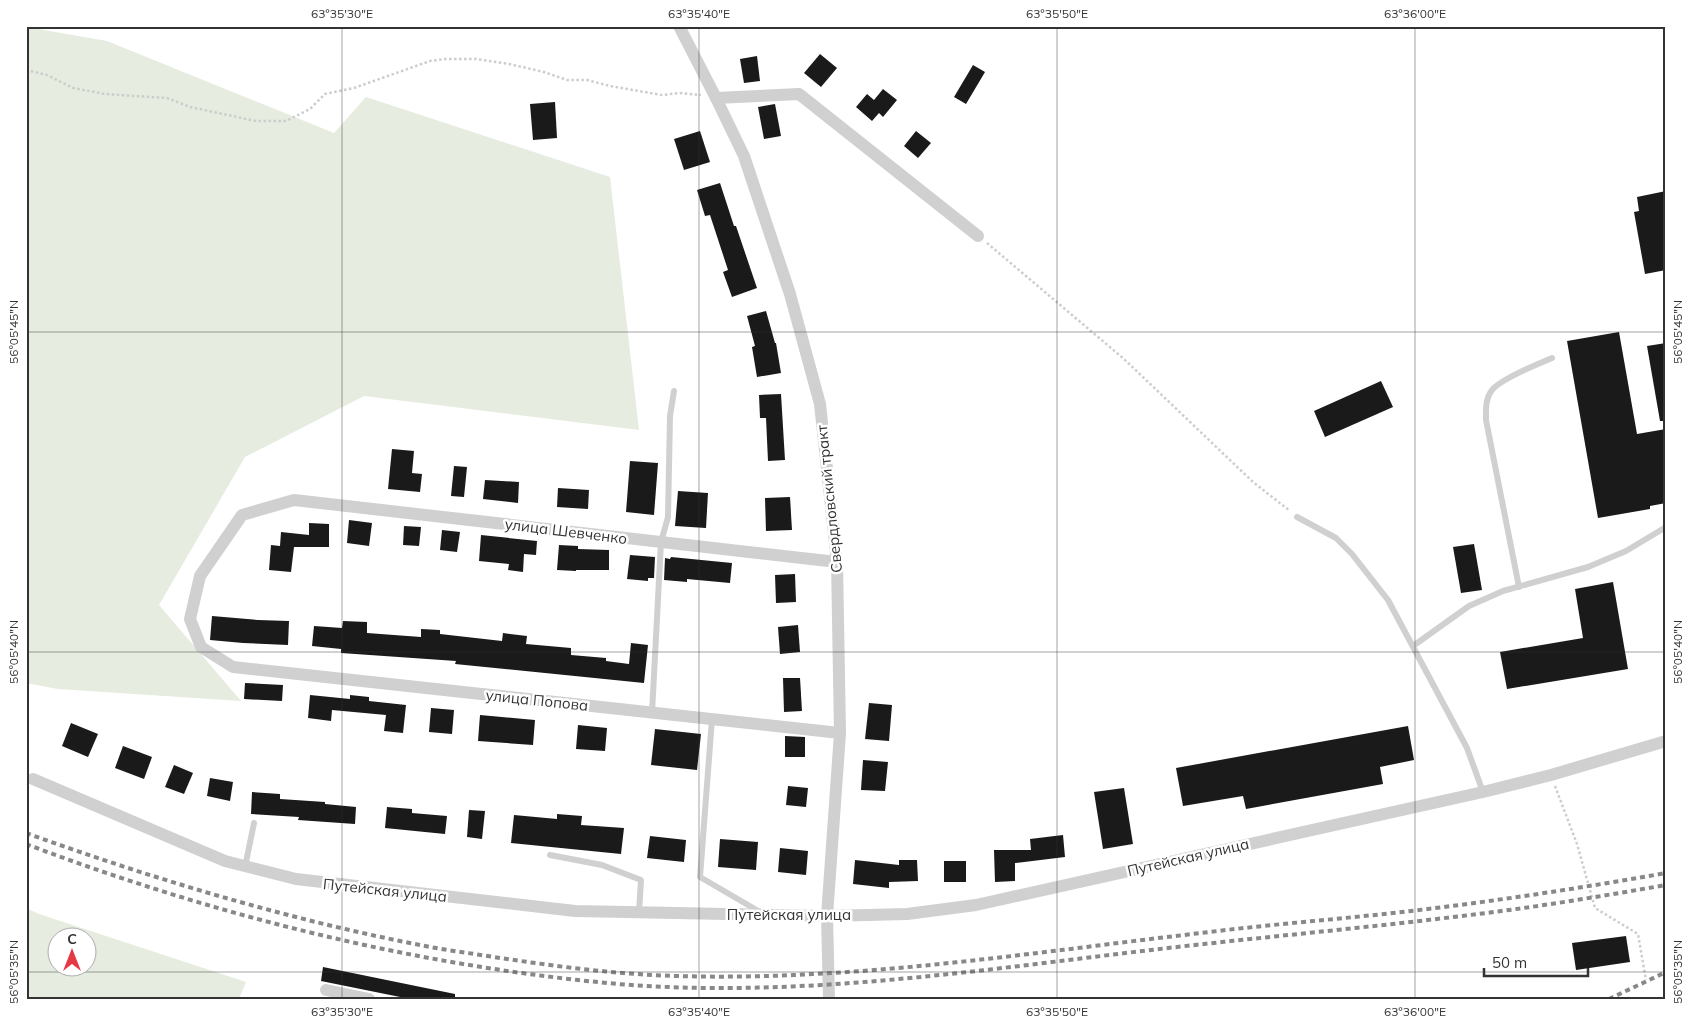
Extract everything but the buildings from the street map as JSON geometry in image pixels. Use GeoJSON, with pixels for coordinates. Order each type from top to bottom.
{"type":"FeatureCollection","features":[{"type":"Feature","properties":{"kind":"street","name":"Свердловский тракт"},"geometry":{"type":"LineString","coordinates":[[679,26],[744,156],[790,294],[820,404],[837,562],[840,733],[827,916],[829,999]]}},
{"type":"Feature","properties":{"kind":"street"},"geometry":{"type":"LineString","coordinates":[[716,98],[799,94],[978,236]]}},
{"type":"Feature","properties":{"kind":"street","name":"улица Шевченко"},"geometry":{"type":"LineString","coordinates":[[233,667],[201,647],[190,619],[200,576],[242,515],[294,500],[837,562]]}},
{"type":"Feature","properties":{"kind":"street","name":"улица Попова"},"geometry":{"type":"LineString","coordinates":[[233,667],[840,733]]}},
{"type":"Feature","properties":{"kind":"street","name":"Путейская улица"},"geometry":{"type":"LineString","coordinates":[[33,779],[225,861],[296,879],[575,911],[827,916],[907,914],[976,905],[1483,792],[1551,775],[1666,741]]}},
{"type":"Feature","properties":{"kind":"street"},"geometry":{"type":"LineString","coordinates":[[326,990],[369,999]]}},
{"type":"Feature","properties":{"kind":"lane"},"geometry":{"type":"LineString","coordinates":[[1519,587],[1486,420],[1486,403],[1492,389],[1513,376],[1552,358]]}},
{"type":"Feature","properties":{"kind":"lane"},"geometry":{"type":"LineString","coordinates":[[652,713],[661,542],[668,517],[670,416],[674,391]]}},
{"type":"Feature","properties":{"kind":"lane"},"geometry":{"type":"LineString","coordinates":[[1297,517],[1336,538],[1352,554],[1388,600],[1467,748],[1483,792]]}},
{"type":"Feature","properties":{"kind":"lane"},"geometry":{"type":"LineString","coordinates":[[1413,646],[1469,606],[1503,591],[1588,567],[1626,551],[1666,527]]}},
{"type":"Feature","properties":{"kind":"lane"},"geometry":{"type":"LineString","coordinates":[[712,719],[700,877],[765,915]]}},
{"type":"Feature","properties":{"kind":"lane"},"geometry":{"type":"LineString","coordinates":[[245,866],[254,822]]}},
{"type":"Feature","properties":{"kind":"lane"},"geometry":{"type":"LineString","coordinates":[[550,855],[602,865],[641,880],[639,912]]}},
{"type":"Feature","properties":{"kind":"path"},"geometry":{"type":"LineString","coordinates":[[26,70],[47,75],[73,88],[105,94],[168,98],[190,107],[256,121],[286,122],[310,109],[325,94],[354,88],[421,64],[446,59],[476,59],[509,64],[544,72],[567,80],[587,80],[662,95],[680,93],[716,98]]}},
{"type":"Feature","properties":{"kind":"path"},"geometry":{"type":"LineString","coordinates":[[978,236],[1124,359],[1254,482],[1297,517]]}},
{"type":"Feature","properties":{"kind":"path"},"geometry":{"type":"LineString","coordinates":[[1551,775],[1578,844],[1595,908],[1638,934],[1646,980]]}},
{"type":"Feature","properties":{"kind":"shaded area"},"geometry":{"type":"Polygon","coordinates":[[[26,27],[107,41],[334,133],[366,97],[610,177],[639,430],[364,396],[245,457],[159,605],[241,701],[58,689],[26,683],[26,27]]]}},
{"type":"Feature","properties":{"kind":"shaded area"},"geometry":{"type":"Polygon","coordinates":[[[26,908],[82,928],[48,928],[48,978],[98,978],[98,933],[246,982],[239,999],[26,999],[26,908]]]}},
{"type":"Feature","properties":{"kind":"railway"},"geometry":{"type":"LineString","coordinates":[[26,833],[172,882],[270,910],[370,935],[533,963],[652,975],[721,977],[859,971],[996,958],[1225,930],[1427,909],[1598,885],[1666,873]]}},
{"type":"Feature","properties":{"kind":"railway"},"geometry":{"type":"LineString","coordinates":[[26,844],[170,894],[244,915],[392,951],[542,976],[618,984],[687,988],[825,985],[963,973],[1467,915],[1666,885]]}},
{"type":"Feature","properties":{"kind":"railway"},"geometry":{"type":"LineString","coordinates":[[1609,999],[1666,972]]}}]}
